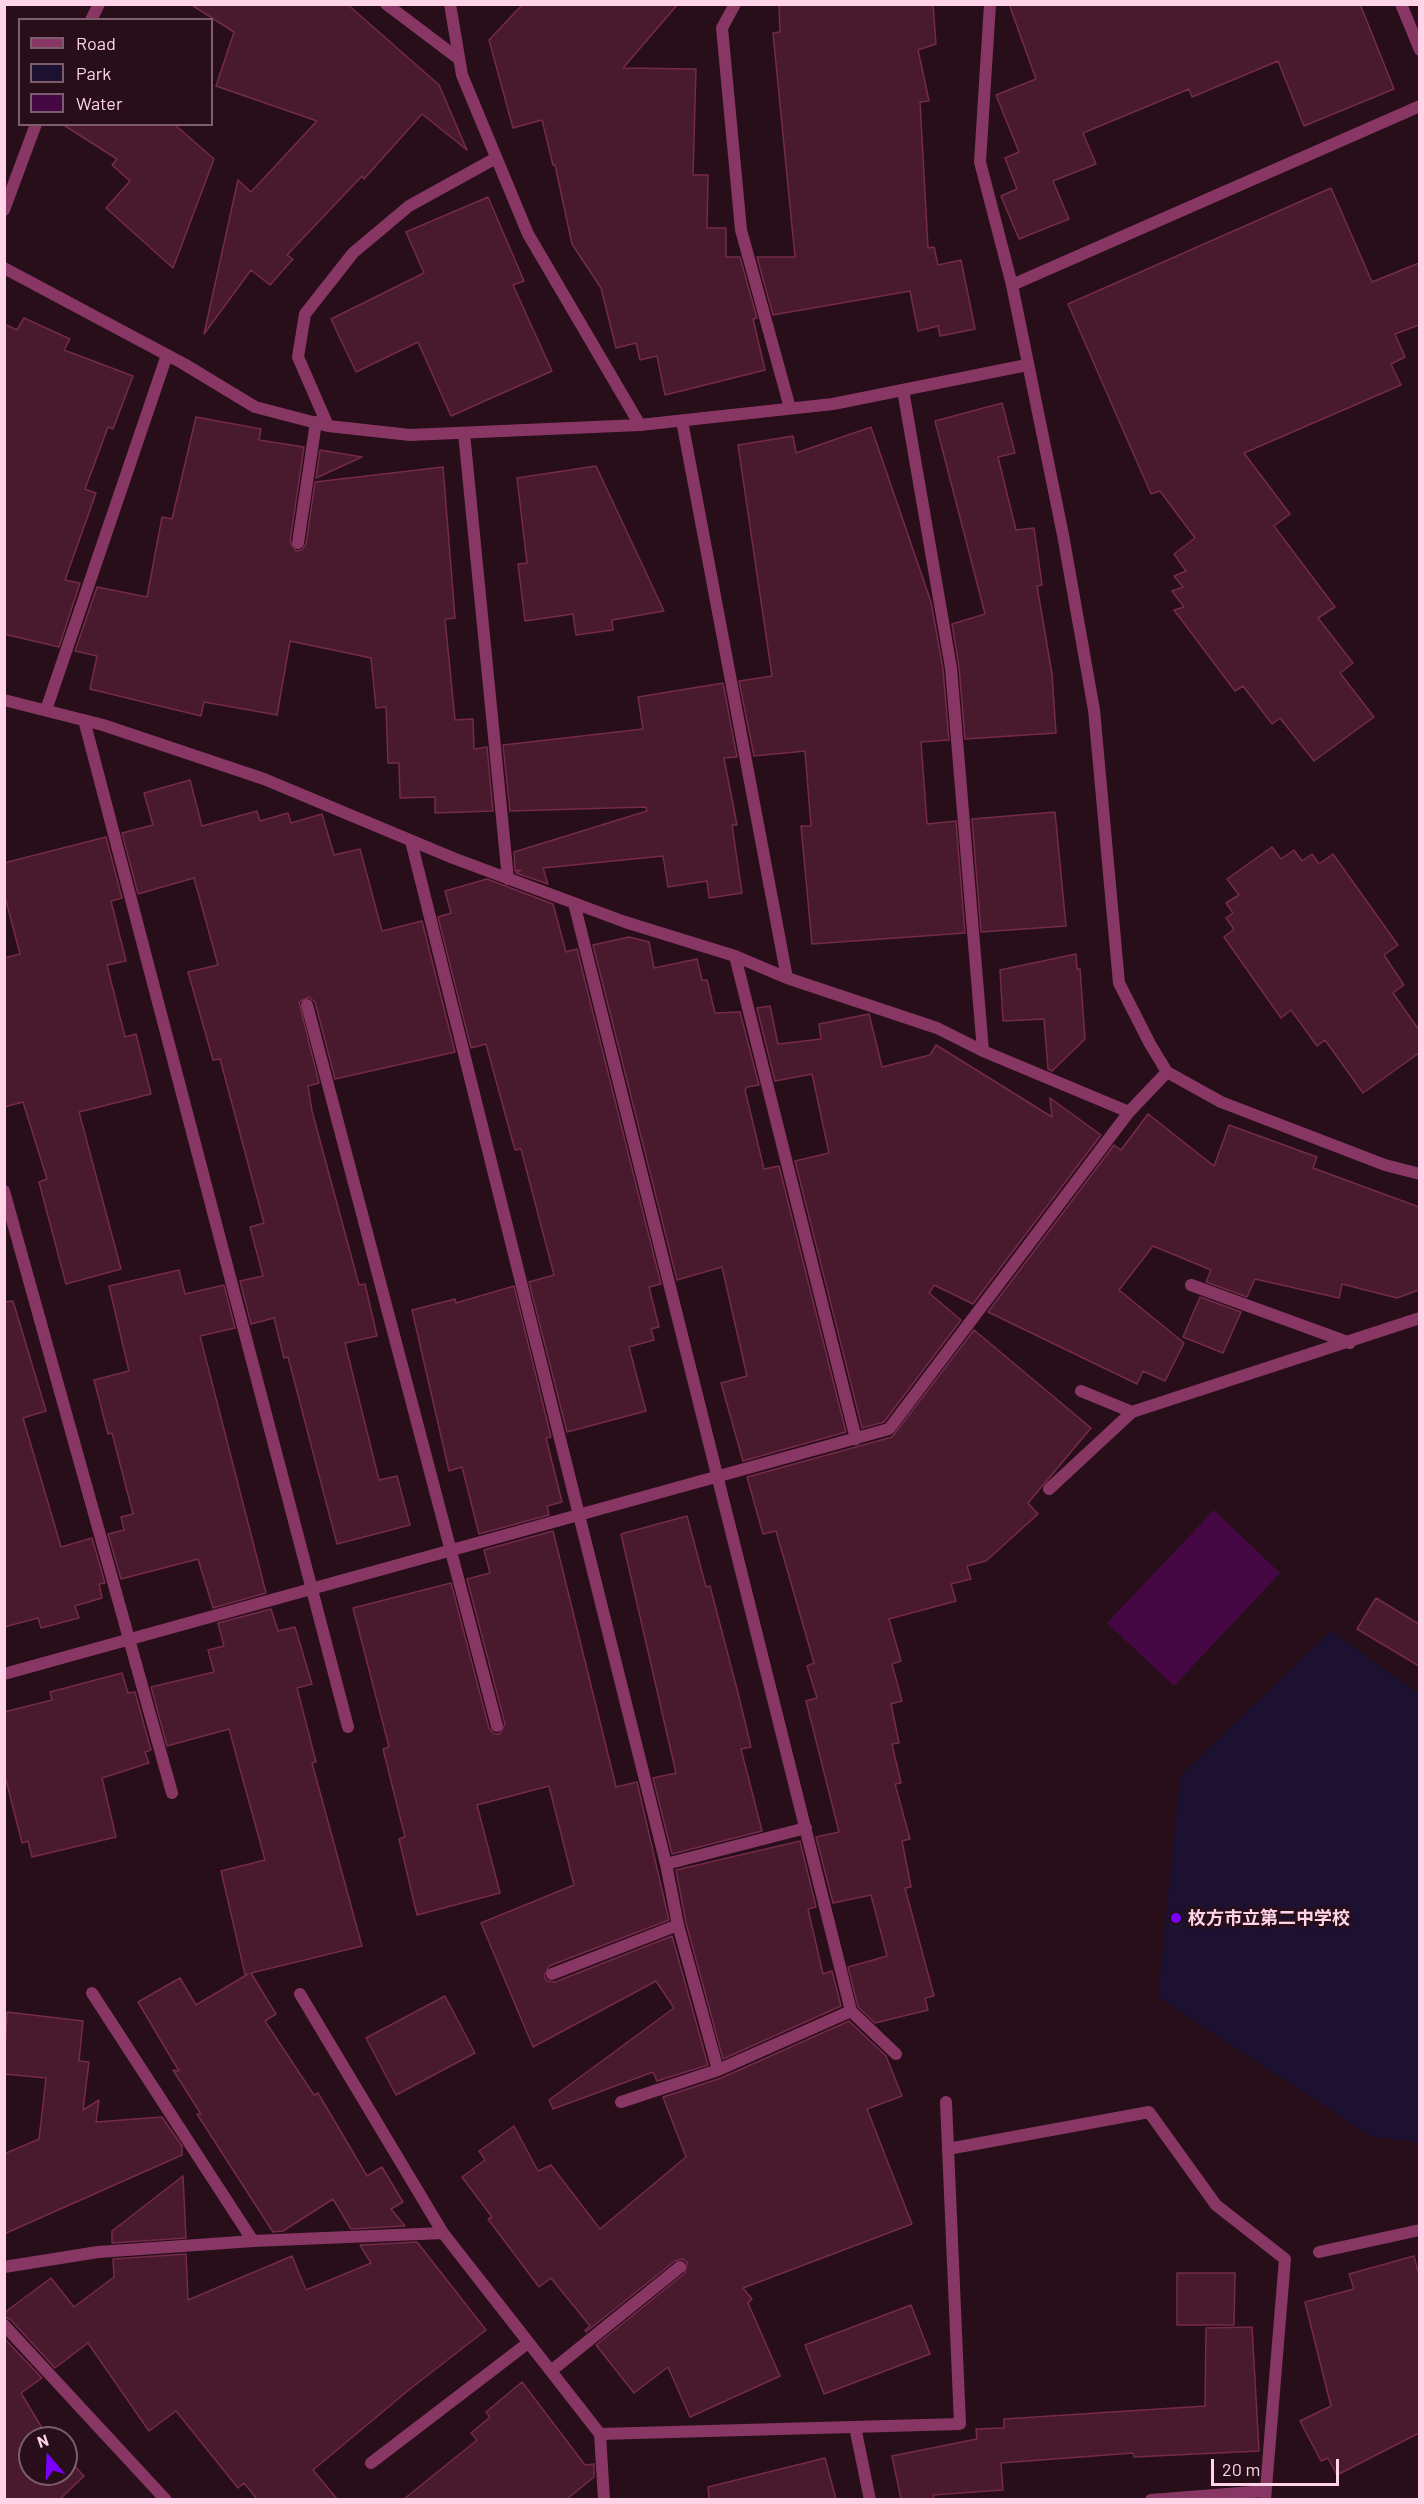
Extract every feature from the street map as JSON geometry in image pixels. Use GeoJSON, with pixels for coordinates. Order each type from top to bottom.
{"type":"FeatureCollection","features":[{"type":"Feature","properties":{"kind":"street"},"geometry":{"type":"LineString","coordinates":[[92,18],[99,4]]}},
{"type":"Feature","properties":{"kind":"street"},"geometry":{"type":"LineString","coordinates":[[386,4],[459,59]]}},
{"type":"Feature","properties":{"kind":"street"},"geometry":{"type":"LineString","coordinates":[[450,4],[462,75],[528,234],[640,425]]}},
{"type":"Feature","properties":{"kind":"street"},"geometry":{"type":"LineString","coordinates":[[735,4],[722,28],[741,230],[790,408]]}},
{"type":"Feature","properties":{"kind":"street"},"geometry":{"type":"LineString","coordinates":[[990,4],[980,162],[1012,285],[1063,535],[1094,710],[1119,983],[1167,1072],[1221,1101],[1385,1165],[1419,1174]]}},
{"type":"Feature","properties":{"kind":"street"},"geometry":{"type":"LineString","coordinates":[[1401,4],[1419,50]]}},
{"type":"Feature","properties":{"kind":"street"},"geometry":{"type":"LineString","coordinates":[[1012,285],[1419,106]]}},
{"type":"Feature","properties":{"kind":"street"},"geometry":{"type":"LineString","coordinates":[[4,210],[35,126]]}},
{"type":"Feature","properties":{"kind":"street"},"geometry":{"type":"LineString","coordinates":[[298,543],[322,424],[298,357],[305,314],[353,253],[409,206],[496,158]]}},
{"type":"Feature","properties":{"kind":"street"},"geometry":{"type":"LineString","coordinates":[[4,268],[167,355],[255,407],[322,424],[410,435],[640,425],[833,404],[1027,365]]}},
{"type":"Feature","properties":{"kind":"street"},"geometry":{"type":"LineString","coordinates":[[46,710],[167,355]]}},
{"type":"Feature","properties":{"kind":"street"},"geometry":{"type":"LineString","coordinates":[[903,390],[951,668],[983,1051]]}},
{"type":"Feature","properties":{"kind":"street"},"geometry":{"type":"LineString","coordinates":[[682,421],[787,978]]}},
{"type":"Feature","properties":{"kind":"street"},"geometry":{"type":"LineString","coordinates":[[464,433],[508,879]]}},
{"type":"Feature","properties":{"kind":"street"},"geometry":{"type":"LineString","coordinates":[[4,700],[84,720],[264,779],[508,879],[735,956],[787,978],[937,1029],[983,1051],[1129,1112]]}},
{"type":"Feature","properties":{"kind":"street"},"geometry":{"type":"LineString","coordinates":[[84,720],[348,1727]]}},
{"type":"Feature","properties":{"kind":"street"},"geometry":{"type":"LineString","coordinates":[[411,841],[666,1864],[678,1925],[718,2070]]}},
{"type":"Feature","properties":{"kind":"street"},"geometry":{"type":"LineString","coordinates":[[574,903],[851,2011],[896,2054]]}},
{"type":"Feature","properties":{"kind":"street"},"geometry":{"type":"LineString","coordinates":[[735,956],[856,1438]]}},
{"type":"Feature","properties":{"kind":"street"},"geometry":{"type":"LineString","coordinates":[[306,1005],[496,1726]]}},
{"type":"Feature","properties":{"kind":"street"},"geometry":{"type":"LineString","coordinates":[[4,1674],[889,1429],[1129,1112],[1167,1072]]}},
{"type":"Feature","properties":{"kind":"street"},"geometry":{"type":"LineString","coordinates":[[4,1191],[171,1792]]}},
{"type":"Feature","properties":{"kind":"street"},"geometry":{"type":"LineString","coordinates":[[1191,1285],[1350,1343]]}},
{"type":"Feature","properties":{"kind":"street"},"geometry":{"type":"LineString","coordinates":[[1049,1489],[1132,1412],[1350,1343],[1419,1318]]}},
{"type":"Feature","properties":{"kind":"street"},"geometry":{"type":"LineString","coordinates":[[1081,1391],[1132,1412]]}},
{"type":"Feature","properties":{"kind":"street"},"geometry":{"type":"LineString","coordinates":[[666,1864],[806,1827]]}},
{"type":"Feature","properties":{"kind":"street"},"geometry":{"type":"LineString","coordinates":[[552,1974],[678,1925]]}},
{"type":"Feature","properties":{"kind":"street"},"geometry":{"type":"LineString","coordinates":[[92,1993],[253,2241]]}},
{"type":"Feature","properties":{"kind":"street"},"geometry":{"type":"LineString","coordinates":[[300,1994],[443,2233],[600,2434],[604,2499]]}},
{"type":"Feature","properties":{"kind":"street"},"geometry":{"type":"LineString","coordinates":[[621,2102],[718,2070],[851,2011]]}},
{"type":"Feature","properties":{"kind":"street"},"geometry":{"type":"LineString","coordinates":[[600,2434],[960,2424],[946,2102]]}},
{"type":"Feature","properties":{"kind":"street"},"geometry":{"type":"LineString","coordinates":[[948,2149],[1149,2112],[1216,2205],[1285,2259],[1265,2495],[1151,2499]]}},
{"type":"Feature","properties":{"kind":"street"},"geometry":{"type":"LineString","coordinates":[[1319,2252],[1419,2229]]}},
{"type":"Feature","properties":{"kind":"street"},"geometry":{"type":"LineString","coordinates":[[4,2267],[98,2253],[253,2241],[443,2233]]}},
{"type":"Feature","properties":{"kind":"street"},"geometry":{"type":"LineString","coordinates":[[551,2371],[680,2266]]}},
{"type":"Feature","properties":{"kind":"street"},"geometry":{"type":"LineString","coordinates":[[4,2325],[166,2499]]}},
{"type":"Feature","properties":{"kind":"street"},"geometry":{"type":"LineString","coordinates":[[371,2463],[528,2343]]}},
{"type":"Feature","properties":{"kind":"street"},"geometry":{"type":"LineString","coordinates":[[855,2427],[870,2499]]}},
{"type":"Feature","properties":{"kind":"green space"},"geometry":{"type":"Polygon","coordinates":[[[1331,1631],[1419,1694],[1419,2142],[1372,2137],[1158,1997],[1180,1776],[1331,1631]]]}},
{"type":"Feature","properties":{"kind":"water"},"geometry":{"type":"Polygon","coordinates":[[[1214,1510],[1280,1573],[1174,1686],[1107,1623],[1214,1510]]]}},
{"type":"Feature","properties":{"kind":"building"},"geometry":{"type":"Polygon","coordinates":[[[190,4],[347,4],[439,85],[467,150],[422,114],[364,179],[362,176],[287,255],[293,259],[270,285],[251,270],[204,334],[238,180],[251,192],[317,121],[216,86],[234,32],[190,4]]]}},
{"type":"Feature","properties":{"kind":"building"},"geometry":{"type":"Polygon","coordinates":[[[523,4],[678,4],[623,68],[696,69],[693,175],[708,175],[707,228],[726,228],[726,257],[740,257],[757,318],[753,319],[765,370],[665,395],[657,356],[640,360],[636,343],[616,348],[601,288],[572,244],[555,165],[553,165],[542,120],[513,128],[489,40],[523,4]]]}},
{"type":"Feature","properties":{"kind":"building"},"geometry":{"type":"Polygon","coordinates":[[[779,4],[933,4],[936,44],[918,50],[929,101],[920,102],[928,248],[934,247],[938,265],[961,260],[975,329],[940,336],[938,326],[918,331],[910,291],[773,315],[757,257],[795,257],[773,33],[780,32],[779,4]]]}},
{"type":"Feature","properties":{"kind":"building"},"geometry":{"type":"Polygon","coordinates":[[[1009,4],[1360,4],[1394,89],[1304,126],[1278,61],[1192,97],[1189,89],[1083,133],[1096,164],[1053,181],[1069,219],[1019,239],[1001,196],[1017,189],[1005,158],[1019,152],[996,95],[1036,79],[1009,4]]]}},
{"type":"Feature","properties":{"kind":"building"},"geometry":{"type":"Polygon","coordinates":[[[65,126],[176,126],[214,159],[173,268],[106,208],[130,181],[112,165],[117,159],[65,126]]]}},
{"type":"Feature","properties":{"kind":"building"},"geometry":{"type":"Polygon","coordinates":[[[1331,188],[1372,282],[1419,263],[1419,325],[1395,334],[1405,357],[1391,364],[1401,385],[1244,453],[1290,514],[1274,526],[1335,607],[1318,618],[1353,663],[1340,673],[1374,717],[1314,761],[1280,718],[1272,724],[1243,686],[1235,691],[1174,610],[1184,607],[1172,591],[1183,587],[1174,576],[1186,571],[1174,554],[1195,538],[1160,491],[1151,494],[1068,304],[1331,188]]]}},
{"type":"Feature","properties":{"kind":"building"},"geometry":{"type":"Polygon","coordinates":[[[488,197],[524,281],[513,285],[552,371],[451,416],[418,342],[356,372],[331,319],[424,273],[406,232],[488,197]]]}},
{"type":"Feature","properties":{"kind":"building"},"geometry":{"type":"Polygon","coordinates":[[[24,318],[70,339],[64,350],[133,376],[113,429],[108,427],[85,489],[96,493],[65,580],[80,583],[59,647],[4,634],[4,324],[17,330],[24,318]]]}},
{"type":"Feature","properties":{"kind":"building"},"geometry":{"type":"Polygon","coordinates":[[[1002,403],[1015,453],[998,457],[1016,530],[1034,528],[1042,585],[1037,586],[1052,674],[1056,733],[965,739],[959,667],[952,624],[985,614],[935,421],[1002,403]]]}},
{"type":"Feature","properties":{"kind":"building"},"geometry":{"type":"Polygon","coordinates":[[[196,417],[261,429],[259,440],[304,447],[290,542],[296,551],[302,550],[306,544],[315,482],[443,467],[455,618],[445,619],[455,720],[473,719],[474,749],[487,747],[493,811],[435,813],[435,797],[400,798],[399,763],[388,763],[386,707],[376,708],[371,658],[290,641],[277,715],[204,702],[201,716],[90,689],[97,656],[75,651],[97,587],[147,597],[162,517],[172,519],[196,417]]]}},
{"type":"Feature","properties":{"kind":"building"},"geometry":{"type":"Polygon","coordinates":[[[871,427],[931,602],[943,669],[949,740],[921,742],[927,824],[956,821],[965,933],[812,944],[801,826],[811,826],[805,751],[754,756],[739,681],[772,676],[738,445],[793,436],[796,453],[871,427]]]}},
{"type":"Feature","properties":{"kind":"building"},"geometry":{"type":"Polygon","coordinates":[[[320,450],[362,457],[316,478],[320,450]]]}},
{"type":"Feature","properties":{"kind":"building"},"geometry":{"type":"Polygon","coordinates":[[[596,466],[664,611],[612,620],[613,630],[576,635],[573,614],[525,621],[518,564],[527,563],[517,478],[596,466]]]}},
{"type":"Feature","properties":{"kind":"building"},"geometry":{"type":"Polygon","coordinates":[[[723,683],[737,757],[724,758],[737,825],[732,825],[742,893],[709,898],[707,881],[668,887],[663,856],[543,868],[548,884],[516,873],[521,870],[515,871],[514,852],[647,811],[646,807],[510,811],[503,745],[643,729],[638,697],[723,683]]]}},
{"type":"Feature","properties":{"kind":"building"},"geometry":{"type":"Polygon","coordinates":[[[190,780],[202,826],[257,811],[260,821],[288,813],[291,823],[322,814],[334,855],[360,849],[382,931],[422,921],[455,1052],[335,1079],[315,1002],[309,997],[299,1002],[319,1083],[308,1086],[312,1111],[359,1285],[365,1284],[377,1336],[345,1343],[379,1480],[397,1476],[410,1525],[337,1544],[288,1357],[284,1358],[274,1318],[251,1324],[240,1281],[263,1276],[250,1227],[264,1223],[220,1059],[213,1060],[188,972],[218,965],[194,878],[138,894],[122,833],[153,825],[144,793],[190,780]]]}},
{"type":"Feature","properties":{"kind":"building"},"geometry":{"type":"Polygon","coordinates":[[[1055,812],[1066,926],[981,932],[972,819],[1055,812]]]}},
{"type":"Feature","properties":{"kind":"building"},"geometry":{"type":"Polygon","coordinates":[[[106,837],[122,898],[111,901],[126,961],[107,965],[125,1037],[136,1034],[151,1094],[79,1112],[121,1269],[66,1284],[39,1182],[47,1179],[23,1102],[4,1107],[4,958],[20,954],[4,893],[4,863],[106,837]]]}},
{"type":"Feature","properties":{"kind":"building"},"geometry":{"type":"Polygon","coordinates":[[[1272,847],[1281,859],[1294,850],[1302,861],[1312,854],[1319,864],[1333,854],[1398,945],[1384,955],[1404,985],[1393,993],[1419,1030],[1419,1053],[1363,1093],[1325,1040],[1317,1046],[1291,1010],[1281,1018],[1224,937],[1234,929],[1226,918],[1233,913],[1226,903],[1239,895],[1227,879],[1272,847]]]}},
{"type":"Feature","properties":{"kind":"building"},"geometry":{"type":"Polygon","coordinates":[[[487,879],[553,904],[566,952],[577,949],[661,1284],[649,1287],[659,1327],[651,1329],[654,1340],[629,1347],[646,1411],[567,1432],[529,1282],[554,1275],[521,1149],[515,1150],[486,1044],[471,1048],[438,917],[451,913],[445,891],[487,879]]]}},
{"type":"Feature","properties":{"kind":"building"},"geometry":{"type":"Polygon","coordinates":[[[629,937],[649,942],[654,968],[697,959],[702,980],[707,980],[715,1013],[740,1012],[759,1085],[747,1087],[745,1090],[764,1169],[779,1166],[846,1432],[743,1461],[721,1383],[747,1376],[722,1267],[677,1280],[593,945],[629,937]]]}},
{"type":"Feature","properties":{"kind":"building"},"geometry":{"type":"Polygon","coordinates":[[[1076,954],[1077,969],[1080,969],[1085,1039],[1052,1071],[1048,1069],[1044,1019],[1003,1021],[1000,970],[1076,954]]]}},
{"type":"Feature","properties":{"kind":"building"},"geometry":{"type":"Polygon","coordinates":[[[770,1006],[778,1044],[821,1039],[819,1024],[869,1014],[882,1067],[930,1055],[936,1045],[1052,1117],[1050,1098],[1101,1135],[973,1304],[934,1285],[929,1293],[961,1320],[884,1422],[862,1428],[795,1161],[829,1153],[812,1074],[775,1081],[757,1008],[770,1006]]]}},
{"type":"Feature","properties":{"kind":"building"},"geometry":{"type":"Polygon","coordinates":[[[1148,1114],[1214,1166],[1229,1125],[1317,1157],[1313,1168],[1419,1207],[1419,1290],[1397,1298],[1342,1284],[1339,1298],[1255,1279],[1247,1297],[1206,1282],[1211,1270],[1153,1246],[1119,1290],[1184,1343],[1165,1381],[1143,1371],[1137,1384],[988,1312],[1114,1145],[1121,1150],[1148,1114]]]}},
{"type":"Feature","properties":{"kind":"building"},"geometry":{"type":"Polygon","coordinates":[[[179,1270],[185,1294],[224,1285],[235,1328],[200,1336],[266,1593],[213,1608],[198,1559],[121,1579],[108,1534],[124,1530],[121,1517],[133,1514],[112,1433],[108,1434],[94,1380],[129,1371],[109,1286],[179,1270]]]}},
{"type":"Feature","properties":{"kind":"building"},"geometry":{"type":"Polygon","coordinates":[[[514,1286],[551,1437],[546,1438],[562,1502],[547,1506],[549,1515],[479,1534],[462,1467],[449,1471],[412,1310],[455,1299],[456,1303],[514,1286]]]}},
{"type":"Feature","properties":{"kind":"building"},"geometry":{"type":"Polygon","coordinates":[[[1200,1297],[1241,1312],[1223,1353],[1183,1337],[1200,1297]]]}},
{"type":"Feature","properties":{"kind":"building"},"geometry":{"type":"Polygon","coordinates":[[[13,1301],[46,1411],[23,1418],[61,1547],[92,1538],[105,1583],[99,1584],[102,1598],[75,1606],[79,1618],[41,1628],[38,1618],[4,1627],[4,1302],[13,1301]]]}},
{"type":"Feature","properties":{"kind":"building"},"geometry":{"type":"Polygon","coordinates":[[[974,1330],[1091,1428],[1028,1503],[1038,1514],[986,1561],[967,1566],[971,1579],[951,1584],[956,1601],[889,1619],[901,1661],[892,1664],[902,1701],[891,1704],[899,1743],[892,1744],[901,1783],[895,1784],[910,1839],[902,1841],[911,1887],[905,1888],[934,1996],[925,1998],[928,2010],[875,2023],[858,2007],[848,1967],[887,1956],[871,1895],[833,1903],[816,1837],[839,1832],[806,1701],[817,1698],[807,1666],[814,1663],[776,1531],[763,1534],[747,1477],[892,1437],[974,1330]]]}},
{"type":"Feature","properties":{"kind":"building"},"geometry":{"type":"Polygon","coordinates":[[[687,1516],[706,1587],[710,1586],[751,1747],[741,1749],[762,1831],[672,1854],[653,1778],[676,1773],[621,1534],[687,1516]]]}},
{"type":"Feature","properties":{"kind":"building"},"geometry":{"type":"Polygon","coordinates":[[[553,1531],[616,1787],[637,1782],[669,1920],[549,1966],[544,1976],[547,1981],[555,1982],[672,1936],[708,2065],[657,2081],[653,2072],[553,2109],[549,2100],[674,2008],[656,1981],[533,2047],[481,1923],[574,1885],[549,1786],[477,1805],[500,1893],[417,1915],[399,1839],[405,1837],[383,1749],[389,1747],[353,1608],[451,1583],[489,1728],[494,1734],[500,1734],[505,1724],[467,1579],[490,1573],[484,1550],[553,1531]]]}},
{"type":"Feature","properties":{"kind":"building"},"geometry":{"type":"Polygon","coordinates":[[[1376,1598],[1419,1624],[1419,1666],[1357,1629],[1376,1598]]]}},
{"type":"Feature","properties":{"kind":"building"},"geometry":{"type":"Polygon","coordinates":[[[271,1609],[278,1631],[295,1627],[312,1684],[297,1688],[316,1762],[312,1763],[362,1946],[251,1973],[276,2014],[265,2021],[314,2095],[318,2093],[367,2176],[382,2167],[403,2202],[391,2209],[405,2226],[351,2229],[333,2199],[283,2231],[273,2232],[197,2114],[201,2114],[173,2070],[179,2071],[138,2002],[180,1978],[196,2005],[248,1974],[245,1974],[221,1871],[265,1860],[229,1729],[167,1746],[151,1687],[214,1672],[208,1650],[224,1646],[218,1623],[271,1609]]]}},
{"type":"Feature","properties":{"kind":"building"},"geometry":{"type":"Polygon","coordinates":[[[122,1673],[128,1693],[135,1692],[151,1750],[145,1752],[149,1763],[102,1778],[116,1837],[32,1857],[28,1841],[22,1843],[4,1772],[4,1712],[52,1700],[50,1692],[122,1673]]]}},
{"type":"Feature","properties":{"kind":"building"},"geometry":{"type":"Polygon","coordinates":[[[800,1841],[816,1907],[808,1909],[823,1974],[832,1971],[841,2006],[723,2059],[686,1923],[676,1870],[800,1841]]]}},
{"type":"Feature","properties":{"kind":"building"},"geometry":{"type":"Polygon","coordinates":[[[445,1996],[475,2053],[396,2095],[366,2038],[445,1996]]]}},
{"type":"Feature","properties":{"kind":"building"},"geometry":{"type":"Polygon","coordinates":[[[7,2012],[83,2021],[79,2061],[89,2062],[83,2110],[99,2100],[96,2122],[162,2117],[182,2146],[182,2155],[4,2234],[4,2154],[39,2139],[46,2078],[4,2074],[7,2012]]]}},
{"type":"Feature","properties":{"kind":"building"},"geometry":{"type":"Polygon","coordinates":[[[849,2021],[886,2056],[902,2096],[867,2109],[912,2224],[743,2288],[752,2299],[748,2303],[780,2376],[690,2417],[668,2367],[634,2393],[596,2345],[685,2273],[687,2262],[682,2259],[675,2261],[586,2332],[585,2330],[590,2326],[551,2278],[539,2287],[488,2219],[492,2217],[462,2177],[485,2160],[479,2151],[514,2126],[538,2171],[551,2165],[600,2229],[686,2157],[663,2097],[721,2078],[849,2021]]]}},
{"type":"Feature","properties":{"kind":"building"},"geometry":{"type":"Polygon","coordinates":[[[183,2176],[186,2238],[112,2243],[112,2231],[183,2176]]]}},
{"type":"Feature","properties":{"kind":"building"},"geometry":{"type":"Polygon","coordinates":[[[417,2242],[486,2330],[410,2389],[313,2470],[337,2499],[257,2499],[244,2483],[238,2488],[176,2411],[149,2431],[88,2343],[55,2368],[10,2319],[4,2317],[4,2313],[51,2278],[74,2307],[114,2277],[113,2259],[186,2254],[188,2300],[292,2256],[306,2290],[371,2263],[360,2245],[417,2242]]]}},
{"type":"Feature","properties":{"kind":"building"},"geometry":{"type":"Polygon","coordinates":[[[1414,2256],[1419,2275],[1419,2433],[1337,2475],[1328,2458],[1321,2461],[1300,2421],[1331,2406],[1305,2302],[1354,2289],[1349,2274],[1414,2256]]]}},
{"type":"Feature","properties":{"kind":"building"},"geometry":{"type":"Polygon","coordinates":[[[1177,2273],[1235,2273],[1234,2325],[1177,2325],[1177,2273]]]}},
{"type":"Feature","properties":{"kind":"building"},"geometry":{"type":"Polygon","coordinates":[[[911,2305],[930,2354],[824,2394],[805,2345],[911,2305]]]}},
{"type":"Feature","properties":{"kind":"building"},"geometry":{"type":"Polygon","coordinates":[[[1252,2327],[1259,2451],[1134,2457],[1133,2453],[1001,2463],[1003,2490],[933,2495],[934,2499],[901,2499],[892,2456],[977,2439],[976,2429],[1004,2428],[1004,2419],[1205,2406],[1206,2328],[1252,2327]]]}},
{"type":"Feature","properties":{"kind":"building"},"geometry":{"type":"Polygon","coordinates":[[[4,2338],[42,2378],[21,2393],[41,2426],[18,2426],[18,2486],[74,2486],[60,2499],[4,2499],[4,2338]]]}},
{"type":"Feature","properties":{"kind":"building"},"geometry":{"type":"Polygon","coordinates":[[[522,2382],[585,2465],[594,2464],[594,2477],[567,2499],[404,2499],[477,2440],[471,2433],[490,2417],[486,2412],[522,2382]]]}},
{"type":"Feature","properties":{"kind":"building"},"geometry":{"type":"Polygon","coordinates":[[[825,2458],[836,2499],[709,2499],[708,2487],[825,2458]]]}},
{"type":"Feature","properties":{"kind":"building"},"geometry":{"type":"Polygon","coordinates":[[[78,2470],[84,2476],[78,2482],[78,2470]]]}},
{"type":"Feature","properties":{"kind":"place","name":"枚方市立第二中学校"},"geometry":{"type":"Point","coordinates":[1176,1918]}}]}
